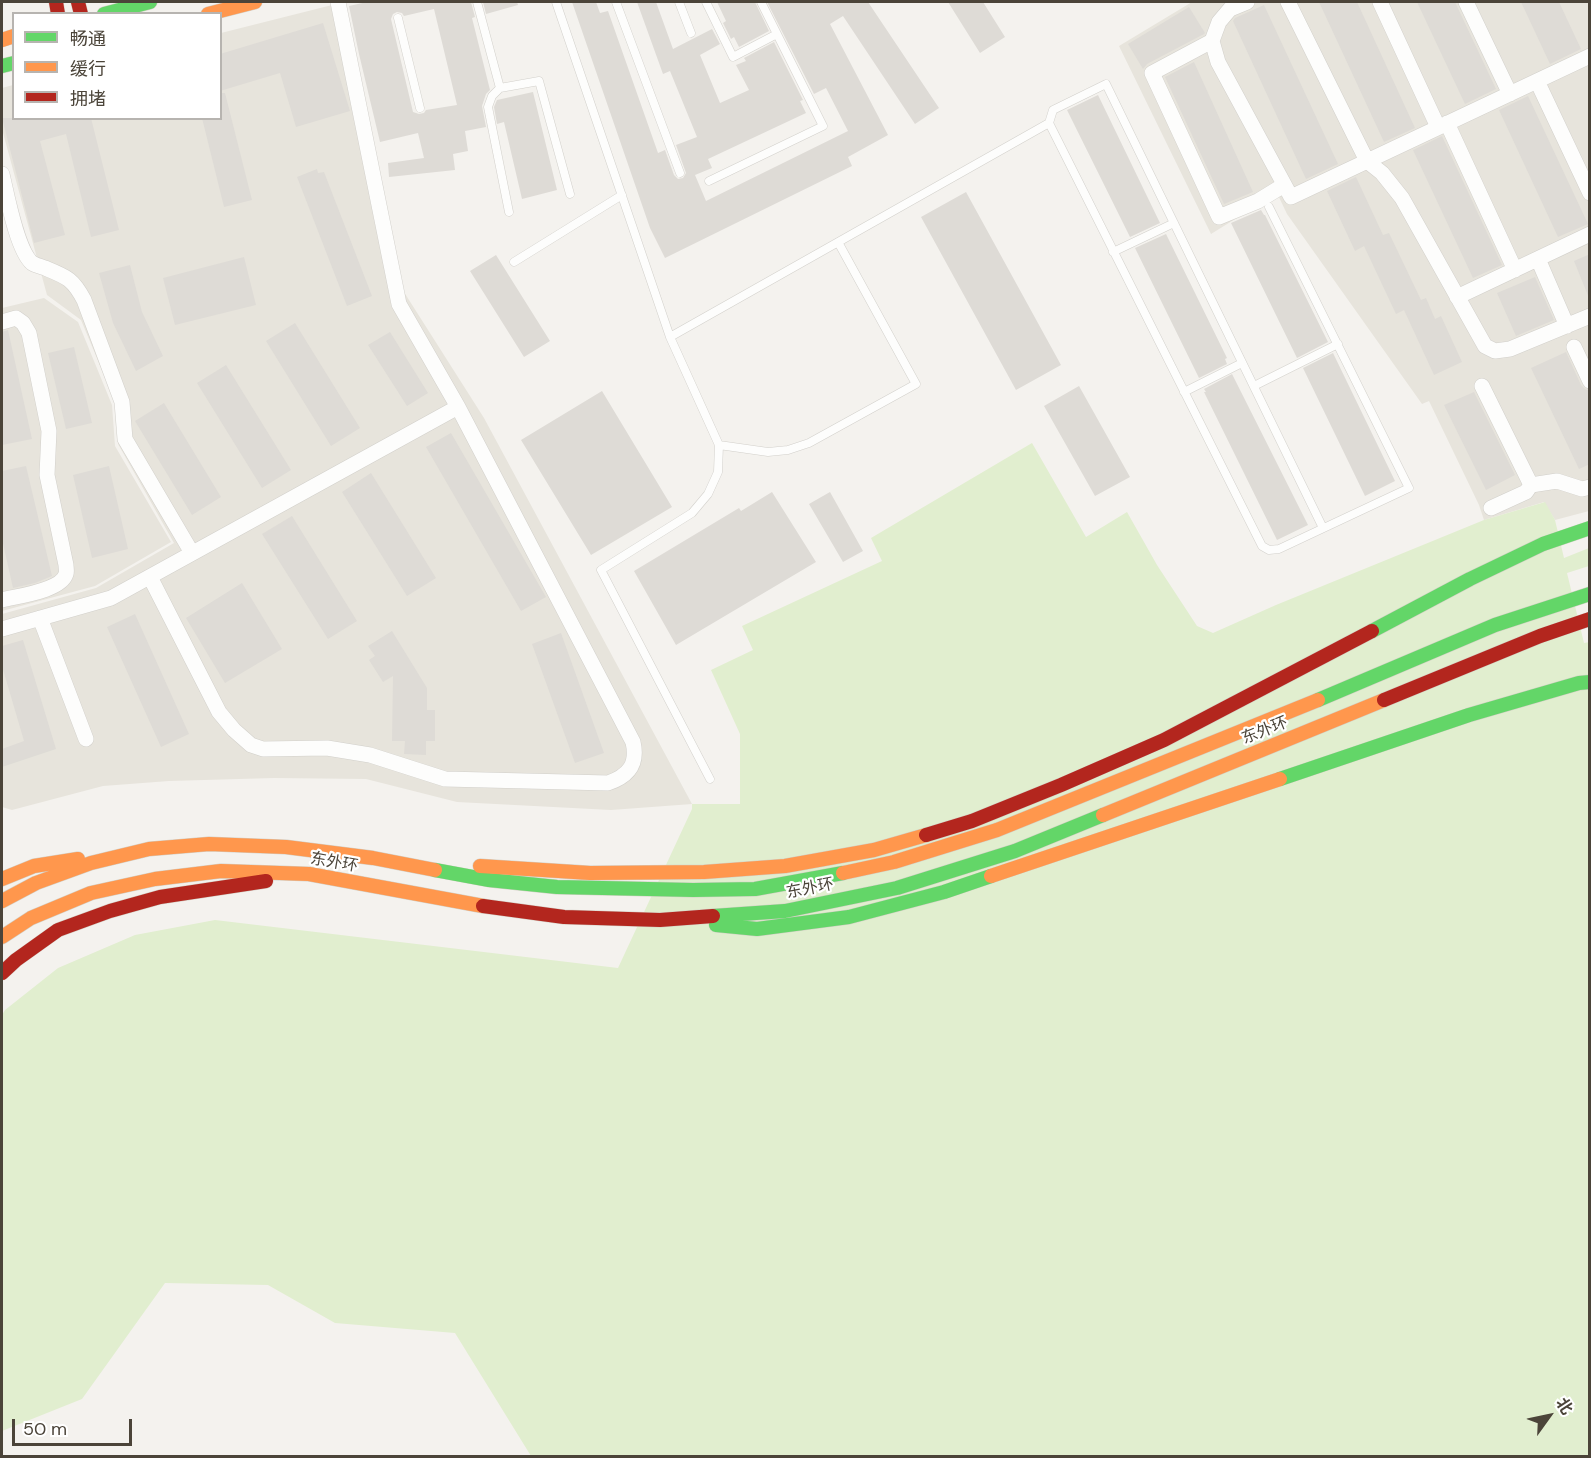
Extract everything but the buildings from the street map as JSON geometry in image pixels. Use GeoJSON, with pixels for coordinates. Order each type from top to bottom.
{"type":"FeatureCollection","features":[{"type":"Feature","properties":{"kind":"main road"},"geometry":{"type":"LineString","coordinates":[[112,12],[150,2]]}},
{"type":"Feature","properties":{"kind":"main road"},"geometry":{"type":"LineString","coordinates":[[216,12],[255,2]]}},
{"type":"Feature","properties":{"kind":"main road"},"geometry":{"type":"LineString","coordinates":[[405,864],[590,873],[704,872],[785,866],[874,850],[972,821],[1164,740],[1470,579],[1543,543],[1590,528]]}},
{"type":"Feature","properties":{"kind":"main road","name":"东外环"},"geometry":{"type":"LineString","coordinates":[[2,901],[36,883],[91,863],[148,849],[209,844],[286,847],[374,858],[489,880],[557,886],[693,890],[755,889],[839,874],[894,862],[987,833],[1325,697],[1495,625],[1590,594]]}},
{"type":"Feature","properties":{"kind":"main road","name":"东外环"},"geometry":{"type":"LineString","coordinates":[[2,937],[31,918],[91,893],[155,879],[221,871],[309,874],[464,903],[564,917],[660,920],[785,911],[897,888],[1014,851],[1540,636],[1590,619]]}},
{"type":"Feature","properties":{"kind":"main road"},"geometry":{"type":"LineString","coordinates":[[660,920],[757,929],[849,917],[944,892],[1469,715],[1590,682]]}},
{"type":"Feature","properties":{"kind":"main road"},"geometry":{"type":"LineString","coordinates":[[2,879],[34,866],[148,849]]}},
{"type":"Feature","properties":{"kind":"main road"},"geometry":{"type":"LineString","coordinates":[[2,974],[16,960],[58,930],[110,911],[159,897],[309,874]]}},
{"type":"Feature","properties":{"kind":"street"},"geometry":{"type":"LineString","coordinates":[[150,577],[219,712],[251,745],[263,749],[327,748],[370,755],[445,779],[608,783],[622,777],[634,761],[633,742],[458,407],[399,304],[338,2]]}},
{"type":"Feature","properties":{"kind":"street"},"geometry":{"type":"LineString","coordinates":[[1247,2],[1230,9],[1219,22],[1212,41],[1218,62],[1291,197],[1590,56]]}},
{"type":"Feature","properties":{"kind":"street"},"geometry":{"type":"LineString","coordinates":[[1288,2],[1367,161],[1382,173],[1401,198],[1485,346],[1495,351],[1510,349],[1590,316]]}},
{"type":"Feature","properties":{"kind":"street"},"geometry":{"type":"LineString","coordinates":[[1380,2],[1515,270]]}},
{"type":"Feature","properties":{"kind":"street"},"geometry":{"type":"LineString","coordinates":[[1466,2],[1510,94]]}},
{"type":"Feature","properties":{"kind":"street"},"geometry":{"type":"LineString","coordinates":[[1212,41],[1152,74],[1219,217],[1258,201],[1284,185]]}},
{"type":"Feature","properties":{"kind":"street"},"geometry":{"type":"LineString","coordinates":[[1537,81],[1590,193]]}},
{"type":"Feature","properties":{"kind":"street"},"geometry":{"type":"LineString","coordinates":[[2,174],[17,234],[33,263],[67,277],[77,286],[84,300],[122,402],[125,440],[192,554]]}},
{"type":"Feature","properties":{"kind":"street"},"geometry":{"type":"LineString","coordinates":[[1457,297],[1590,234]]}},
{"type":"Feature","properties":{"kind":"street"},"geometry":{"type":"LineString","coordinates":[[1538,259],[1567,326]]}},
{"type":"Feature","properties":{"kind":"street"},"geometry":{"type":"LineString","coordinates":[[2,322],[16,318],[23,323],[28,333],[49,431],[47,475],[66,565],[66,575],[54,587],[2,600]]}},
{"type":"Feature","properties":{"kind":"street"},"geometry":{"type":"LineString","coordinates":[[1574,347],[1590,381]]}},
{"type":"Feature","properties":{"kind":"street"},"geometry":{"type":"LineString","coordinates":[[1482,386],[1531,485]]}},
{"type":"Feature","properties":{"kind":"street"},"geometry":{"type":"LineString","coordinates":[[2,629],[111,598],[458,407]]}},
{"type":"Feature","properties":{"kind":"street"},"geometry":{"type":"LineString","coordinates":[[1491,508],[1526,492],[1531,485],[1557,481],[1582,489],[1590,487]]}},
{"type":"Feature","properties":{"kind":"street"},"geometry":{"type":"LineString","coordinates":[[40,618],[86,739]]}},
{"type":"Feature","properties":{"kind":"lane"},"geometry":{"type":"LineString","coordinates":[[477,2],[500,88]]}},
{"type":"Feature","properties":{"kind":"lane"},"geometry":{"type":"LineString","coordinates":[[556,2],[670,337],[719,446],[718,472],[708,494],[692,513],[601,570],[710,778]]}},
{"type":"Feature","properties":{"kind":"lane"},"geometry":{"type":"LineString","coordinates":[[616,2],[680,173]]}},
{"type":"Feature","properties":{"kind":"lane"},"geometry":{"type":"LineString","coordinates":[[679,2],[692,33]]}},
{"type":"Feature","properties":{"kind":"lane"},"geometry":{"type":"LineString","coordinates":[[706,2],[733,57],[777,34]]}},
{"type":"Feature","properties":{"kind":"lane"},"geometry":{"type":"LineString","coordinates":[[709,181],[823,126],[761,2]]}},
{"type":"Feature","properties":{"kind":"lane"},"geometry":{"type":"LineString","coordinates":[[398,18],[420,108]]}},
{"type":"Feature","properties":{"kind":"lane"},"geometry":{"type":"LineString","coordinates":[[509,212],[488,107],[492,96],[500,88],[539,81],[570,194]]}},
{"type":"Feature","properties":{"kind":"lane"},"geometry":{"type":"LineString","coordinates":[[670,337],[1049,123],[1053,110],[1106,84],[1323,528]]}},
{"type":"Feature","properties":{"kind":"lane"},"geometry":{"type":"LineString","coordinates":[[1049,123],[1262,546],[1269,550],[1279,549],[1409,488],[1269,207]]}},
{"type":"Feature","properties":{"kind":"lane"},"geometry":{"type":"LineString","coordinates":[[513,262],[622,195]]}},
{"type":"Feature","properties":{"kind":"lane"},"geometry":{"type":"LineString","coordinates":[[1113,252],[1174,223]]}},
{"type":"Feature","properties":{"kind":"lane"},"geometry":{"type":"LineString","coordinates":[[719,446],[768,452],[788,450],[809,444],[916,384],[838,242]]}},
{"type":"Feature","properties":{"kind":"lane"},"geometry":{"type":"LineString","coordinates":[[1254,386],[1338,344]]}},
{"type":"Feature","properties":{"kind":"lane"},"geometry":{"type":"LineString","coordinates":[[1184,392],[1242,363]]}},
{"type":"Feature","properties":{"kind":"shaded area"},"geometry":{"type":"Polygon","coordinates":[[[344,2],[402,289],[484,418],[692,804],[611,810],[457,802],[366,779],[274,778],[169,781],[103,786],[12,810],[2,807],[2,614],[96,588],[174,543],[118,444],[116,404],[81,320],[47,295],[2,129],[2,88],[12,85],[12,120],[222,120],[222,33],[344,2]]]}},
{"type":"Feature","properties":{"kind":"shaded area"},"geometry":{"type":"Polygon","coordinates":[[[1192,2],[1589,2],[1589,511],[1555,520],[1544,502],[1484,520],[1429,401],[1422,404],[1287,214],[1277,193],[1211,234],[1119,46],[1192,2]]]}},
{"type":"Feature","properties":{"kind":"shaded area"},"geometry":{"type":"Polygon","coordinates":[[[44,298],[78,322],[112,405],[115,446],[171,542],[95,586],[2,611],[2,308],[44,298]]]}},
{"type":"Feature","properties":{"kind":"green space"},"geometry":{"type":"Polygon","coordinates":[[[1032,443],[1086,537],[1127,512],[1157,565],[1197,626],[1213,633],[1484,520],[1545,502],[1555,520],[1564,558],[1589,548],[1589,566],[1567,573],[1584,643],[1590,642],[1589,1456],[531,1456],[455,1333],[335,1323],[268,1285],[165,1283],[82,1399],[2,1431],[2,1015],[5,1010],[58,968],[135,935],[215,920],[618,968],[692,809],[692,804],[740,804],[740,734],[711,670],[753,650],[742,626],[882,561],[871,538],[1032,443]]]}},
{"type":"Feature","properties":{"kind":"traffic: fast"},"geometry":{"type":"LineString","coordinates":[[112,12],[150,2]]}},
{"type":"Feature","properties":{"kind":"traffic: fast"},"geometry":{"type":"LineString","coordinates":[[2,66],[12,64]]}},
{"type":"Feature","properties":{"kind":"traffic: fast"},"geometry":{"type":"LineString","coordinates":[[1372,631],[1470,579],[1543,544],[1590,528]]}},
{"type":"Feature","properties":{"kind":"traffic: fast"},"geometry":{"type":"LineString","coordinates":[[1318,700],[1495,625],[1590,594]]}},
{"type":"Feature","properties":{"kind":"traffic: fast"},"geometry":{"type":"LineString","coordinates":[[1280,779],[1469,715],[1579,683],[1590,682]]}},
{"type":"Feature","properties":{"kind":"traffic: fast"},"geometry":{"type":"LineString","coordinates":[[713,916],[785,911],[897,888],[1015,851],[1103,815]]}},
{"type":"Feature","properties":{"kind":"traffic: fast"},"geometry":{"type":"LineString","coordinates":[[435,870],[489,880],[557,887],[693,890],[755,889],[843,873]]}},
{"type":"Feature","properties":{"kind":"traffic: fast"},"geometry":{"type":"LineString","coordinates":[[716,925],[757,929],[849,917],[944,892],[991,876]]}},
{"type":"Feature","properties":{"kind":"traffic: slow"},"geometry":{"type":"LineString","coordinates":[[216,12],[255,2]]}},
{"type":"Feature","properties":{"kind":"traffic: slow"},"geometry":{"type":"LineString","coordinates":[[2,40],[12,37]]}},
{"type":"Feature","properties":{"kind":"traffic: slow"},"geometry":{"type":"LineString","coordinates":[[843,873],[894,862],[997,830],[1318,700]]}},
{"type":"Feature","properties":{"kind":"traffic: slow"},"geometry":{"type":"LineString","coordinates":[[1103,815],[1384,700]]}},
{"type":"Feature","properties":{"kind":"traffic: slow"},"geometry":{"type":"LineString","coordinates":[[991,876],[1280,779]]}},
{"type":"Feature","properties":{"kind":"traffic: slow"},"geometry":{"type":"LineString","coordinates":[[480,866],[590,873],[704,872],[785,866],[874,850],[926,835]]}},
{"type":"Feature","properties":{"kind":"traffic: slow"},"geometry":{"type":"LineString","coordinates":[[2,901],[36,883],[91,863],[149,849],[209,844],[286,847],[373,858],[435,870]]}},
{"type":"Feature","properties":{"kind":"traffic: slow"},"geometry":{"type":"LineString","coordinates":[[2,879],[34,866],[78,859]]}},
{"type":"Feature","properties":{"kind":"traffic: slow"},"geometry":{"type":"LineString","coordinates":[[2,937],[31,918],[91,893],[155,879],[221,871],[309,874],[483,906]]}},
{"type":"Feature","properties":{"kind":"traffic: jam"},"geometry":{"type":"LineString","coordinates":[[56,2],[58,12]]}},
{"type":"Feature","properties":{"kind":"traffic: jam"},"geometry":{"type":"LineString","coordinates":[[78,2],[80,12]]}},
{"type":"Feature","properties":{"kind":"traffic: jam"},"geometry":{"type":"LineString","coordinates":[[1384,700],[1540,636],[1590,619]]}},
{"type":"Feature","properties":{"kind":"traffic: jam"},"geometry":{"type":"LineString","coordinates":[[926,835],[972,821],[1164,740],[1372,631]]}},
{"type":"Feature","properties":{"kind":"traffic: jam"},"geometry":{"type":"LineString","coordinates":[[2,973],[58,930],[110,911],[160,897],[266,881]]}},
{"type":"Feature","properties":{"kind":"traffic: jam"},"geometry":{"type":"LineString","coordinates":[[483,906],[564,917],[660,920],[713,916]]}}]}
